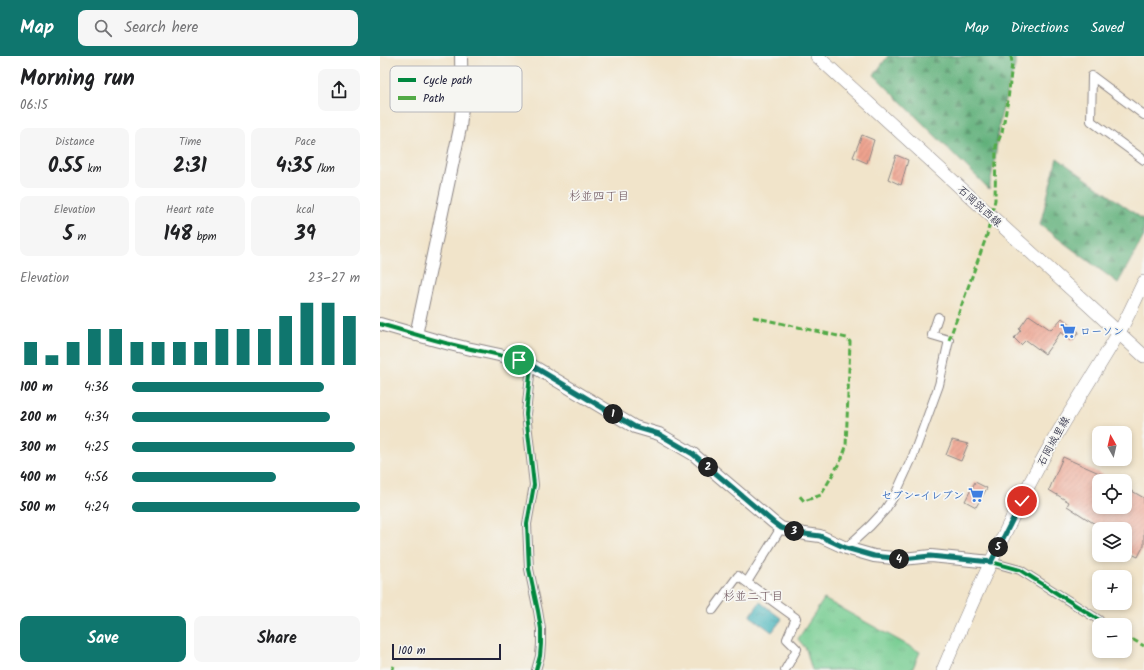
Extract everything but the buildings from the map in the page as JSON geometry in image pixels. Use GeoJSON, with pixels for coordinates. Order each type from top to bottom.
{"type":"FeatureCollection","features":[{"type":"Feature","properties":{"kind":"main road","name":"石岡筑西線"},"geometry":{"type":"LineString","coordinates":[[817,56],[1144,356]]}},
{"type":"Feature","properties":{"kind":"main road","name":"石岡城里線"},"geometry":{"type":"LineString","coordinates":[[943,670],[991,562],[1045,456],[1066,418],[1119,333],[1144,282]]}},
{"type":"Feature","properties":{"kind":"street"},"geometry":{"type":"LineString","coordinates":[[461,56],[461,66]]}},
{"type":"Feature","properties":{"kind":"street"},"geometry":{"type":"LineString","coordinates":[[1144,115],[1092,76],[1091,121],[1144,160]]}},
{"type":"Feature","properties":{"kind":"street"},"geometry":{"type":"LineString","coordinates":[[416,335],[460,128],[462,112]]}},
{"type":"Feature","properties":{"kind":"street"},"geometry":{"type":"LineString","coordinates":[[846,548],[885,510],[896,493],[913,456],[939,385],[949,340],[932,335],[938,317]]}},
{"type":"Feature","properties":{"kind":"street"},"geometry":{"type":"LineString","coordinates":[[380,324],[454,345],[501,355],[531,365],[635,427],[659,434],[693,454],[781,528],[820,536],[846,548],[874,556],[903,559],[930,556],[991,562],[1020,570],[1096,618]]}},
{"type":"Feature","properties":{"kind":"street"},"geometry":{"type":"LineString","coordinates":[[531,365],[526,414],[534,486],[527,524],[529,569],[541,629],[540,656],[536,670]]}},
{"type":"Feature","properties":{"kind":"street"},"geometry":{"type":"LineString","coordinates":[[747,582],[781,528]]}},
{"type":"Feature","properties":{"kind":"street"},"geometry":{"type":"LineString","coordinates":[[713,610],[738,576],[796,618],[787,639],[797,649],[785,670]]}},
{"type":"Feature","properties":{"kind":"green space"},"geometry":{"type":"Polygon","coordinates":[[[888,56],[1015,56],[1015,66],[999,125],[995,159],[989,189],[874,75],[888,56]]]}},
{"type":"Feature","properties":{"kind":"green space"},"geometry":{"type":"Polygon","coordinates":[[[1057,158],[1144,220],[1144,236],[1118,283],[1040,225],[1057,158]]]}},
{"type":"Feature","properties":{"kind":"green space"},"geometry":{"type":"Polygon","coordinates":[[[824,599],[920,652],[912,670],[812,670],[806,649],[798,639],[824,599]]]}},
{"type":"Feature","properties":{"kind":"water"},"geometry":{"type":"Polygon","coordinates":[[[760,602],[782,619],[772,632],[750,616],[760,602]]]}},
{"type":"Feature","properties":{"kind":"marked path"},"geometry":{"type":"LineString","coordinates":[[949,340],[987,235],[995,200],[996,146],[1002,132],[1008,100],[1012,63],[1011,56]]}},
{"type":"Feature","properties":{"kind":"marked path"},"geometry":{"type":"LineString","coordinates":[[753,317],[847,338],[850,342],[846,447],[842,458],[821,495],[804,501],[798,494]]}},
{"type":"Feature","properties":{"kind":"marked path"},"geometry":{"type":"LineString","coordinates":[[1132,639],[1144,646]]}},
{"type":"Feature","properties":{"kind":"marked path"},"geometry":{"type":"LineString","coordinates":[[392,670],[394,666]]}},
{"type":"Feature","properties":{"kind":"cycle path"},"geometry":{"type":"LineString","coordinates":[[380,324],[445,343],[512,358],[531,365],[635,427],[659,434],[693,454],[781,528],[820,536],[846,548],[874,556],[903,559],[931,556],[991,562],[1020,570],[1096,618]]}},
{"type":"Feature","properties":{"kind":"cycle path"},"geometry":{"type":"LineString","coordinates":[[531,365],[526,414],[534,485],[527,524],[529,569],[541,629],[540,656],[536,670]]}},
{"type":"Feature","properties":{"kind":"place","name":"ローソン"},"geometry":{"type":"Point","coordinates":[1068,331]}},
{"type":"Feature","properties":{"kind":"place","name":"セブン-イレブン"},"geometry":{"type":"Point","coordinates":[976,495]}},
{"type":"Feature","properties":{"kind":"district","name":"杉並四丁目"},"geometry":{"type":"Point","coordinates":[599,196]}},
{"type":"Feature","properties":{"kind":"district","name":"杉並二丁目"},"geometry":{"type":"Point","coordinates":[753,596]}},
{"type":"Feature","properties":{"kind":"route"},"geometry":{"type":"LineString","coordinates":[[519,360],[531,365],[635,427],[659,434],[693,454],[781,528],[820,536],[846,548],[874,556],[903,559],[930,556],[991,562],[1022,501]]}}]}
